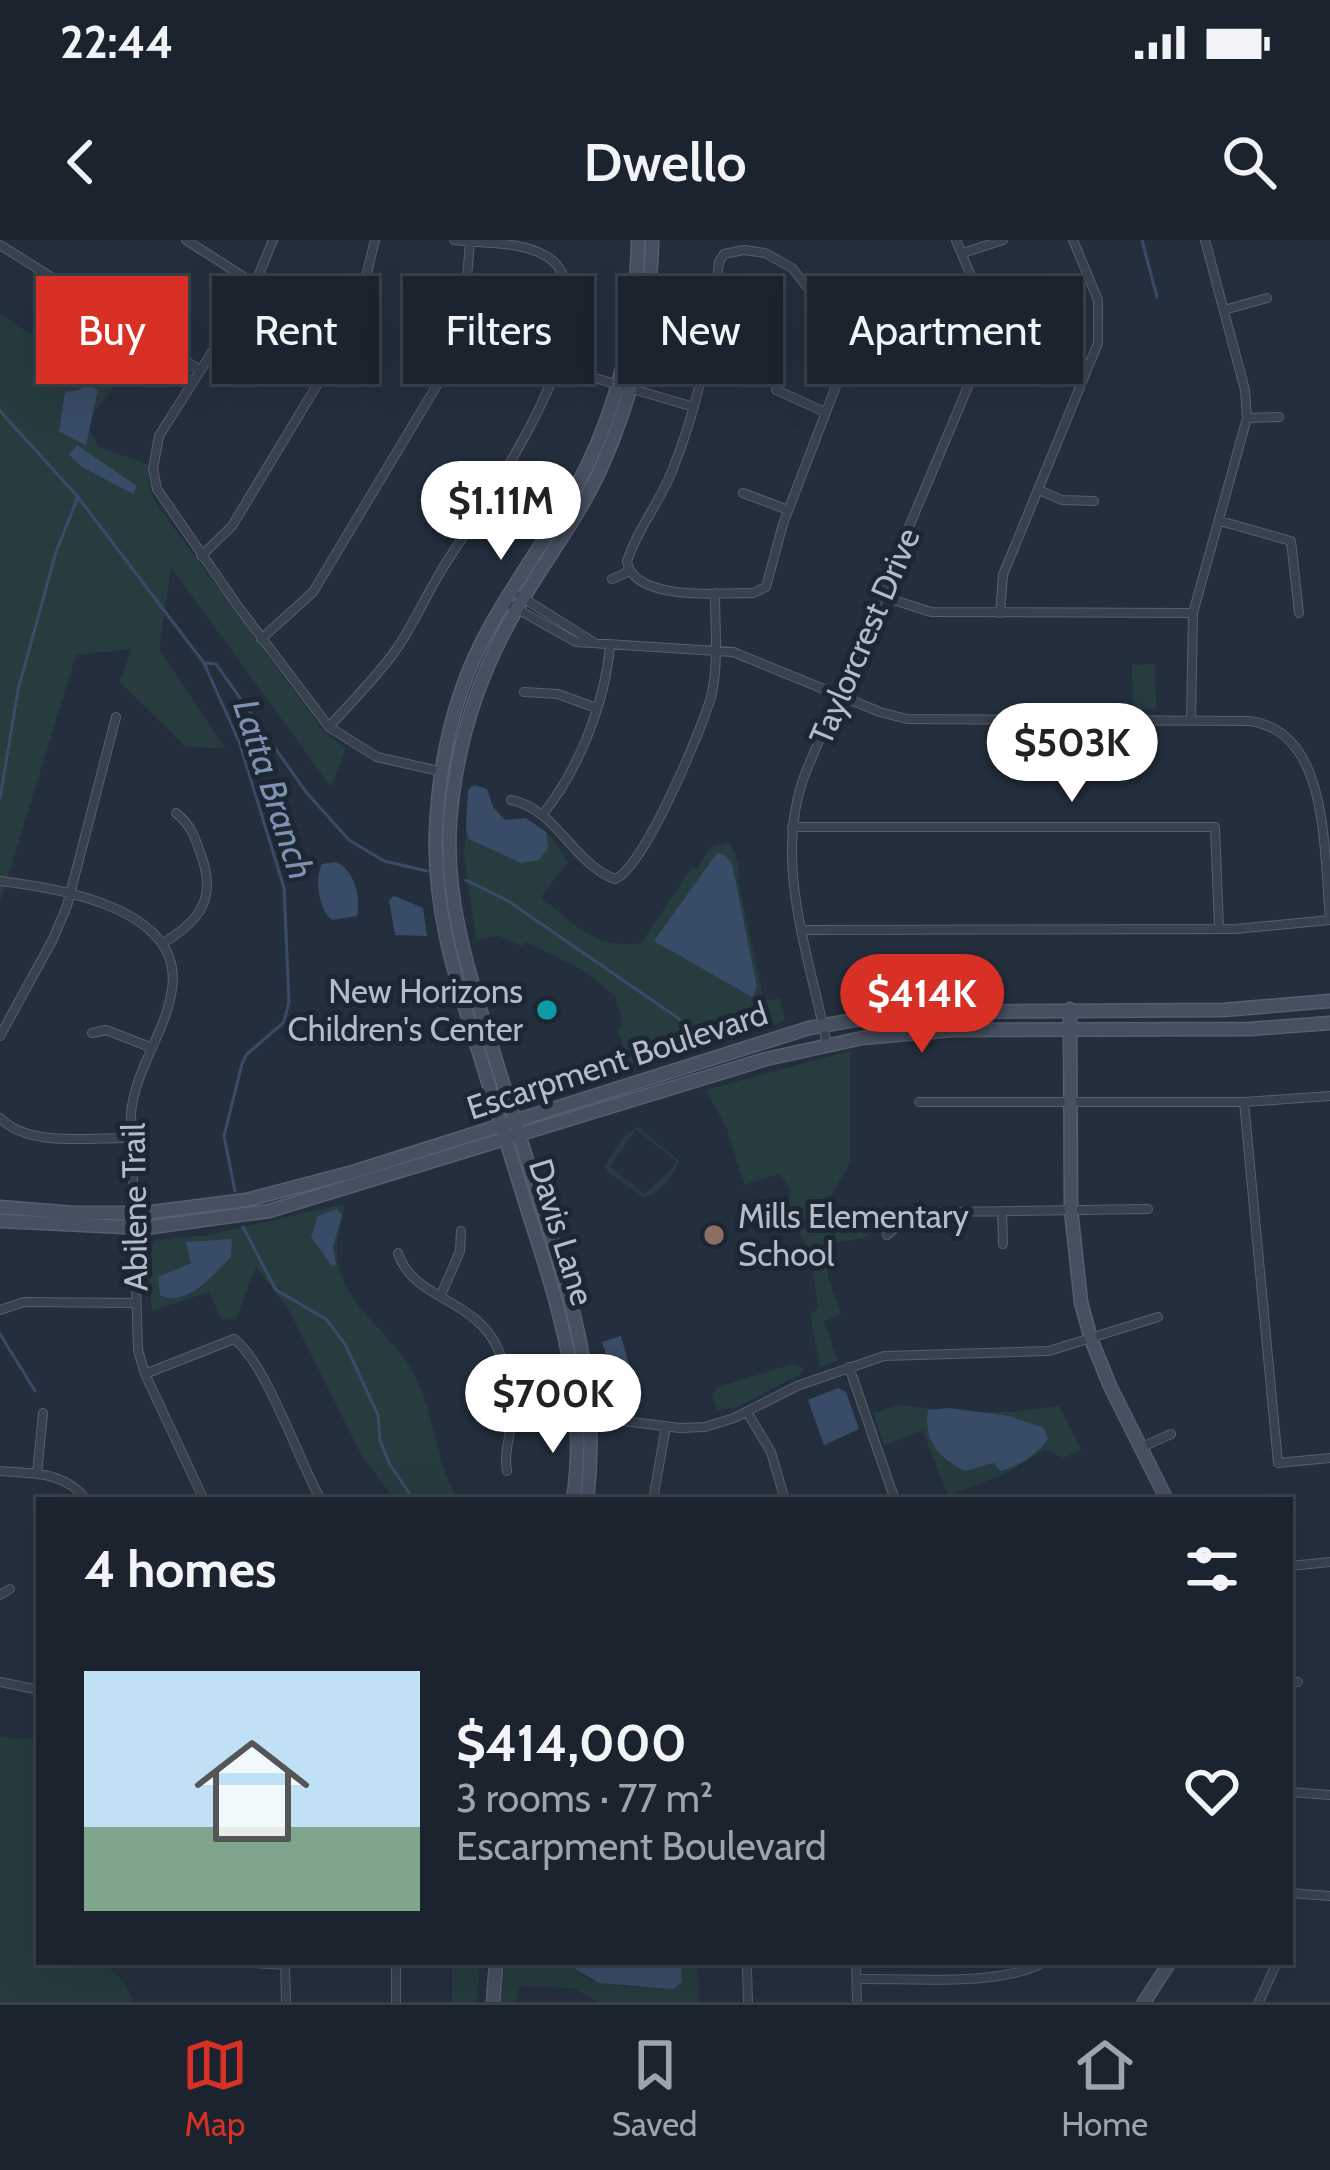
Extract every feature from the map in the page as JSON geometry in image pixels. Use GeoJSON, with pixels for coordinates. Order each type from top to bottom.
{"type":"FeatureCollection","features":[{"type":"Feature","properties":{"kind":"main road","name":"Davis Lane"},"geometry":{"type":"LineString","coordinates":[[625,386],[638,240]]}},
{"type":"Feature","properties":{"kind":"main road","name":"Davis Lane"},"geometry":{"type":"LineString","coordinates":[[587,1497],[584,1417],[563,1325],[510,1129],[443,928],[436,838],[464,685],[578,484],[625,386],[650,298],[652,240]]}},
{"type":"Feature","properties":{"kind":"main road","name":"Escarpment Boulevard"},"geometry":{"type":"LineString","coordinates":[[0,1221],[133,1220],[324,1188],[823,1024],[899,1012],[1223,1010],[1330,1001]]}},
{"type":"Feature","properties":{"kind":"main road"},"geometry":{"type":"LineString","coordinates":[[1070,1009],[1075,1264],[1091,1339],[1166,1497]]}},
{"type":"Feature","properties":{"kind":"main road","name":"Escarpment Boulevard"},"geometry":{"type":"LineString","coordinates":[[510,1129],[827,1045],[937,1031],[1250,1029],[1330,1023]]}},
{"type":"Feature","properties":{"kind":"main road","name":"Escarpment Boulevard"},"geometry":{"type":"LineString","coordinates":[[0,1207],[133,1220]]}},
{"type":"Feature","properties":{"kind":"main road","name":"Davis Lane"},"geometry":{"type":"LineString","coordinates":[[573,1497],[584,1417]]}},
{"type":"Feature","properties":{"kind":"main road"},"geometry":{"type":"LineString","coordinates":[[493,2002],[496,1965]]}},
{"type":"Feature","properties":{"kind":"main road"},"geometry":{"type":"LineString","coordinates":[[1144,2002],[1168,1965]]}},
{"type":"Feature","properties":{"kind":"street"},"geometry":{"type":"LineString","coordinates":[[186,240],[242,276]]}},
{"type":"Feature","properties":{"kind":"street"},"geometry":{"type":"LineString","coordinates":[[258,276],[273,240]]}},
{"type":"Feature","properties":{"kind":"street"},"geometry":{"type":"LineString","coordinates":[[202,556],[232,526],[355,322],[375,240]]}},
{"type":"Feature","properties":{"kind":"street"},"geometry":{"type":"LineString","coordinates":[[454,240],[524,244],[556,263],[561,276]]}},
{"type":"Feature","properties":{"kind":"street","name":"Taylorcrest Drive"},"geometry":{"type":"LineString","coordinates":[[827,1045],[792,869],[792,827],[798,793],[983,351],[983,305],[956,240]]}},
{"type":"Feature","properties":{"kind":"street"},"geometry":{"type":"LineString","coordinates":[[963,253],[1004,240]]}},
{"type":"Feature","properties":{"kind":"street"},"geometry":{"type":"LineString","coordinates":[[1000,613],[1003,575],[1092,363],[1100,331],[1093,282],[1072,240]]}},
{"type":"Feature","properties":{"kind":"street"},"geometry":{"type":"LineString","coordinates":[[1191,721],[1193,613],[1247,418],[1245,390],[1205,240]]}},
{"type":"Feature","properties":{"kind":"street"},"geometry":{"type":"LineString","coordinates":[[261,639],[313,592],[448,365],[464,313],[470,242]]}},
{"type":"Feature","properties":{"kind":"street"},"geometry":{"type":"LineString","coordinates":[[0,244],[200,370]]}},
{"type":"Feature","properties":{"kind":"street"},"geometry":{"type":"LineString","coordinates":[[728,253],[765,253],[788,265],[849,334],[851,347],[788,510],[770,579],[764,589],[753,593],[715,593],[659,590],[628,572],[630,553],[666,486],[695,407],[712,329],[718,262],[728,253]]}},
{"type":"Feature","properties":{"kind":"street"},"geometry":{"type":"LineString","coordinates":[[1224,310],[1267,298]]}},
{"type":"Feature","properties":{"kind":"street"},"geometry":{"type":"LineString","coordinates":[[212,351],[159,436],[153,469],[165,505],[328,727],[376,757],[448,772]]}},
{"type":"Feature","properties":{"kind":"street"},"geometry":{"type":"LineString","coordinates":[[594,377],[695,407]]}},
{"type":"Feature","properties":{"kind":"street"},"geometry":{"type":"LineString","coordinates":[[328,727],[402,642],[534,422],[550,384]]}},
{"type":"Feature","properties":{"kind":"street"},"geometry":{"type":"LineString","coordinates":[[776,390],[825,412]]}},
{"type":"Feature","properties":{"kind":"street"},"geometry":{"type":"LineString","coordinates":[[1247,418],[1279,417]]}},
{"type":"Feature","properties":{"kind":"street"},"geometry":{"type":"LineString","coordinates":[[1040,490],[1068,501],[1094,501]]}},
{"type":"Feature","properties":{"kind":"street"},"geometry":{"type":"LineString","coordinates":[[743,493],[788,510]]}},
{"type":"Feature","properties":{"kind":"street"},"geometry":{"type":"LineString","coordinates":[[1220,521],[1291,541],[1299,614]]}},
{"type":"Feature","properties":{"kind":"street"},"geometry":{"type":"LineString","coordinates":[[612,578],[628,572]]}},
{"type":"Feature","properties":{"kind":"street"},"geometry":{"type":"LineString","coordinates":[[511,800],[543,814],[588,863],[612,878],[626,874],[662,814],[708,705],[715,593]]}},
{"type":"Feature","properties":{"kind":"street"},"geometry":{"type":"LineString","coordinates":[[881,596],[931,612],[1193,613]]}},
{"type":"Feature","properties":{"kind":"street"},"geometry":{"type":"LineString","coordinates":[[514,600],[569,640],[744,655],[907,719],[1259,722],[1287,735],[1305,753],[1316,777],[1330,918],[1219,929],[804,930]]}},
{"type":"Feature","properties":{"kind":"street"},"geometry":{"type":"LineString","coordinates":[[543,814],[568,778],[604,688],[610,646]]}},
{"type":"Feature","properties":{"kind":"street"},"geometry":{"type":"LineString","coordinates":[[524,692],[557,694],[596,708]]}},
{"type":"Feature","properties":{"kind":"street"},"geometry":{"type":"LineString","coordinates":[[0,1036],[53,939],[70,896],[116,717]]}},
{"type":"Feature","properties":{"kind":"street"},"geometry":{"type":"LineString","coordinates":[[0,881],[133,915],[163,943],[196,920],[209,887],[192,828],[176,813]]}},
{"type":"Feature","properties":{"kind":"street"},"geometry":{"type":"LineString","coordinates":[[792,827],[1216,826],[1219,929]]}},
{"type":"Feature","properties":{"kind":"street","name":"Abilene Trail"},"geometry":{"type":"LineString","coordinates":[[163,943],[172,968],[172,988],[134,1093],[130,1138],[138,1350],[203,1497]]}},
{"type":"Feature","properties":{"kind":"street"},"geometry":{"type":"LineString","coordinates":[[92,1033],[111,1031],[150,1047]]}},
{"type":"Feature","properties":{"kind":"street"},"geometry":{"type":"LineString","coordinates":[[919,1102],[1244,1102],[1330,1096]]}},
{"type":"Feature","properties":{"kind":"street"},"geometry":{"type":"LineString","coordinates":[[1244,1102],[1278,1463],[1330,1458]]}},
{"type":"Feature","properties":{"kind":"street"},"geometry":{"type":"LineString","coordinates":[[0,1118],[13,1129],[33,1135],[130,1138]]}},
{"type":"Feature","properties":{"kind":"street"},"geometry":{"type":"LineString","coordinates":[[887,1235],[906,1219],[922,1215],[1148,1209]]}},
{"type":"Feature","properties":{"kind":"street"},"geometry":{"type":"LineString","coordinates":[[1002,1211],[1003,1244]]}},
{"type":"Feature","properties":{"kind":"street"},"geometry":{"type":"LineString","coordinates":[[441,1295],[458,1258],[461,1231]]}},
{"type":"Feature","properties":{"kind":"street"},"geometry":{"type":"LineString","coordinates":[[398,1253],[409,1275],[469,1311],[493,1339],[507,1380],[511,1419],[507,1471]]}},
{"type":"Feature","properties":{"kind":"street"},"geometry":{"type":"LineString","coordinates":[[0,1310],[24,1302],[136,1304]]}},
{"type":"Feature","properties":{"kind":"street"},"geometry":{"type":"LineString","coordinates":[[511,1419],[584,1417],[705,1427],[788,1390],[892,1354],[1035,1353],[1158,1318]]}},
{"type":"Feature","properties":{"kind":"street"},"geometry":{"type":"LineString","coordinates":[[145,1374],[234,1339],[239,1342],[255,1364],[320,1497]]}},
{"type":"Feature","properties":{"kind":"street"},"geometry":{"type":"LineString","coordinates":[[849,1367],[894,1497]]}},
{"type":"Feature","properties":{"kind":"street"},"geometry":{"type":"LineString","coordinates":[[747,1412],[774,1459],[784,1497]]}},
{"type":"Feature","properties":{"kind":"street"},"geometry":{"type":"LineString","coordinates":[[37,1474],[43,1413]]}},
{"type":"Feature","properties":{"kind":"street"},"geometry":{"type":"LineString","coordinates":[[654,1497],[666,1426]]}},
{"type":"Feature","properties":{"kind":"street"},"geometry":{"type":"LineString","coordinates":[[1141,1448],[1171,1433]]}},
{"type":"Feature","properties":{"kind":"street"},"geometry":{"type":"LineString","coordinates":[[0,1471],[66,1480],[84,1497]]}},
{"type":"Feature","properties":{"kind":"street"},"geometry":{"type":"LineString","coordinates":[[1293,1566],[1330,1562]]}},
{"type":"Feature","properties":{"kind":"street"},"geometry":{"type":"LineString","coordinates":[[0,1594],[10,1589]]}},
{"type":"Feature","properties":{"kind":"street"},"geometry":{"type":"LineString","coordinates":[[0,1682],[36,1689]]}},
{"type":"Feature","properties":{"kind":"street"},"geometry":{"type":"LineString","coordinates":[[1293,1792],[1330,1795]]}},
{"type":"Feature","properties":{"kind":"street"},"geometry":{"type":"LineString","coordinates":[[1293,1892],[1330,1896]]}},
{"type":"Feature","properties":{"kind":"street"},"geometry":{"type":"LineString","coordinates":[[285,1965],[286,2002]]}},
{"type":"Feature","properties":{"kind":"street"},"geometry":{"type":"LineString","coordinates":[[396,1965],[396,2002]]}},
{"type":"Feature","properties":{"kind":"street"},"geometry":{"type":"LineString","coordinates":[[856,1965],[857,2002]]}},
{"type":"Feature","properties":{"kind":"street"},"geometry":{"type":"LineString","coordinates":[[856,1979],[996,1976],[1037,1965]]}},
{"type":"Feature","properties":{"kind":"street"},"geometry":{"type":"LineString","coordinates":[[1259,2002],[1276,1965]]}},
{"type":"Feature","properties":{"kind":"street"},"geometry":{"type":"LineString","coordinates":[[748,1969],[748,2002]]}},
{"type":"Feature","properties":{"kind":"green space"},"geometry":{"type":"Polygon","coordinates":[[[0,314],[36,338],[36,384],[107,384],[113,388],[86,424],[98,447],[147,464],[157,505],[325,733],[346,748],[331,787],[171,567],[159,649],[225,748],[186,747],[120,682],[131,649],[76,655],[0,903],[0,314]]]}},
{"type":"Feature","properties":{"kind":"green space"},"geometry":{"type":"Polygon","coordinates":[[[1155,664],[1156,709],[1133,710],[1132,665],[1155,664]]]}},
{"type":"Feature","properties":{"kind":"green space"},"geometry":{"type":"Polygon","coordinates":[[[471,785],[487,789],[504,820],[535,824],[549,835],[568,862],[541,897],[586,933],[611,943],[641,943],[692,867],[697,869],[710,847],[729,842],[738,862],[764,1001],[780,998],[785,1021],[630,1065],[618,1031],[623,1024],[615,996],[585,971],[525,942],[522,946],[499,936],[476,940],[464,855],[471,785]]]}},
{"type":"Feature","properties":{"kind":"green space"},"geometry":{"type":"Polygon","coordinates":[[[850,1051],[850,1164],[826,1203],[870,1228],[868,1237],[825,1244],[828,1276],[841,1315],[824,1321],[838,1361],[820,1367],[810,1315],[818,1308],[810,1251],[787,1211],[790,1188],[779,1174],[744,1185],[727,1129],[706,1090],[850,1051]]]}},
{"type":"Feature","properties":{"kind":"green space"},"geometry":{"type":"Polygon","coordinates":[[[638,1127],[679,1161],[666,1183],[644,1198],[605,1165],[624,1136],[638,1127]],[[636,1130],[610,1166],[644,1194],[676,1161],[636,1130]]]}},
{"type":"Feature","properties":{"kind":"green space"},"geometry":{"type":"Polygon","coordinates":[[[344,1204],[337,1245],[340,1271],[358,1305],[419,1384],[457,1497],[393,1497],[362,1456],[289,1310],[256,1267],[236,1320],[221,1319],[209,1292],[152,1311],[147,1252],[155,1240],[208,1235],[344,1204]]]}},
{"type":"Feature","properties":{"kind":"green space"},"geometry":{"type":"Polygon","coordinates":[[[793,1364],[803,1368],[801,1374],[735,1408],[717,1410],[712,1395],[718,1387],[793,1364]]]}},
{"type":"Feature","properties":{"kind":"green space"},"geometry":{"type":"Polygon","coordinates":[[[899,1405],[962,1412],[1059,1406],[1081,1450],[1063,1458],[1045,1449],[1005,1474],[948,1496],[923,1431],[884,1445],[873,1413],[899,1405]]]}},
{"type":"Feature","properties":{"kind":"green space"},"geometry":{"type":"Polygon","coordinates":[[[0,1737],[36,1740],[36,1965],[106,1965],[125,1982],[134,2002],[0,2002],[0,1737]]]}},
{"type":"Feature","properties":{"kind":"green space"},"geometry":{"type":"Polygon","coordinates":[[[452,1965],[480,1965],[477,2002],[452,2002],[452,1965]]]}},
{"type":"Feature","properties":{"kind":"green space"},"geometry":{"type":"Polygon","coordinates":[[[503,1965],[568,1965],[592,1981],[630,1987],[633,1965],[633,1987],[682,1982],[681,1965],[697,1965],[699,2002],[597,2002],[573,1988],[519,1986],[517,2002],[500,2002],[503,1965]]]}},
{"type":"Feature","properties":{"kind":"water"},"geometry":{"type":"Polygon","coordinates":[[[89,384],[98,390],[86,445],[59,432],[65,392],[89,384]]]}},
{"type":"Feature","properties":{"kind":"water"},"geometry":{"type":"Polygon","coordinates":[[[77,445],[137,486],[133,494],[82,467],[69,455],[77,445]]]}},
{"type":"Feature","properties":{"kind":"water"},"geometry":{"type":"Polygon","coordinates":[[[474,785],[487,789],[493,807],[505,820],[526,818],[546,832],[548,848],[539,860],[521,863],[469,839],[468,790],[474,785]]]}},
{"type":"Feature","properties":{"kind":"water"},"geometry":{"type":"Polygon","coordinates":[[[717,853],[732,864],[757,987],[752,997],[654,941],[717,853]]]}},
{"type":"Feature","properties":{"kind":"water"},"geometry":{"type":"Polygon","coordinates":[[[336,862],[352,878],[358,909],[357,916],[332,920],[321,902],[318,877],[322,864],[336,862]]]}},
{"type":"Feature","properties":{"kind":"water"},"geometry":{"type":"Polygon","coordinates":[[[394,896],[423,908],[427,936],[395,935],[389,900],[394,896]]]}},
{"type":"Feature","properties":{"kind":"water"},"geometry":{"type":"Polygon","coordinates":[[[337,1209],[342,1215],[333,1247],[336,1265],[332,1266],[311,1237],[318,1216],[337,1209]]]}},
{"type":"Feature","properties":{"kind":"water"},"geometry":{"type":"Polygon","coordinates":[[[232,1239],[231,1257],[199,1288],[180,1297],[160,1295],[158,1277],[191,1263],[186,1242],[232,1239]]]}},
{"type":"Feature","properties":{"kind":"water"},"geometry":{"type":"Polygon","coordinates":[[[621,1336],[633,1379],[629,1384],[613,1375],[602,1342],[621,1336]]]}},
{"type":"Feature","properties":{"kind":"water"},"geometry":{"type":"Polygon","coordinates":[[[838,1388],[846,1392],[859,1429],[824,1445],[808,1400],[838,1388]]]}},
{"type":"Feature","properties":{"kind":"water"},"geometry":{"type":"Polygon","coordinates":[[[928,1410],[1009,1416],[1044,1428],[1048,1439],[1014,1467],[1000,1471],[994,1463],[965,1471],[941,1454],[928,1431],[928,1410]]]}},
{"type":"Feature","properties":{"kind":"water"},"geometry":{"type":"Polygon","coordinates":[[[568,1965],[681,1965],[682,1982],[674,1989],[599,1983],[568,1965]]]}},
{"type":"Feature","properties":{"kind":"waterway"},"geometry":{"type":"LineString","coordinates":[[1142,240],[1157,297]]}},
{"type":"Feature","properties":{"kind":"waterway"},"geometry":{"type":"LineString","coordinates":[[0,411],[78,497],[56,552],[18,690],[0,799]]}},
{"type":"Feature","properties":{"kind":"waterway","name":"Latta Branch"},"geometry":{"type":"LineString","coordinates":[[78,497],[204,663],[240,744],[284,888],[289,1001],[284,1022],[242,1064],[224,1136],[235,1191]]}},
{"type":"Feature","properties":{"kind":"waterway"},"geometry":{"type":"LineString","coordinates":[[206,663],[216,664],[306,792],[349,840],[384,861],[427,871]]}},
{"type":"Feature","properties":{"kind":"waterway"},"geometry":{"type":"LineString","coordinates":[[466,880],[508,901],[688,1025]]}},
{"type":"Feature","properties":{"kind":"waterway","name":"Latta Branch"},"geometry":{"type":"LineString","coordinates":[[243,1227],[276,1290],[326,1319],[345,1344],[378,1415],[380,1440],[389,1463],[412,1497]]}},
{"type":"Feature","properties":{"kind":"waterway"},"geometry":{"type":"LineString","coordinates":[[0,1334],[35,1391]]}},
{"type":"Feature","properties":{"kind":"place","name":"New Horizons Children's Center"},"geometry":{"type":"Point","coordinates":[547,1010]}},
{"type":"Feature","properties":{"kind":"place","name":"Mills Elementary School"},"geometry":{"type":"Point","coordinates":[714,1235]}}]}
